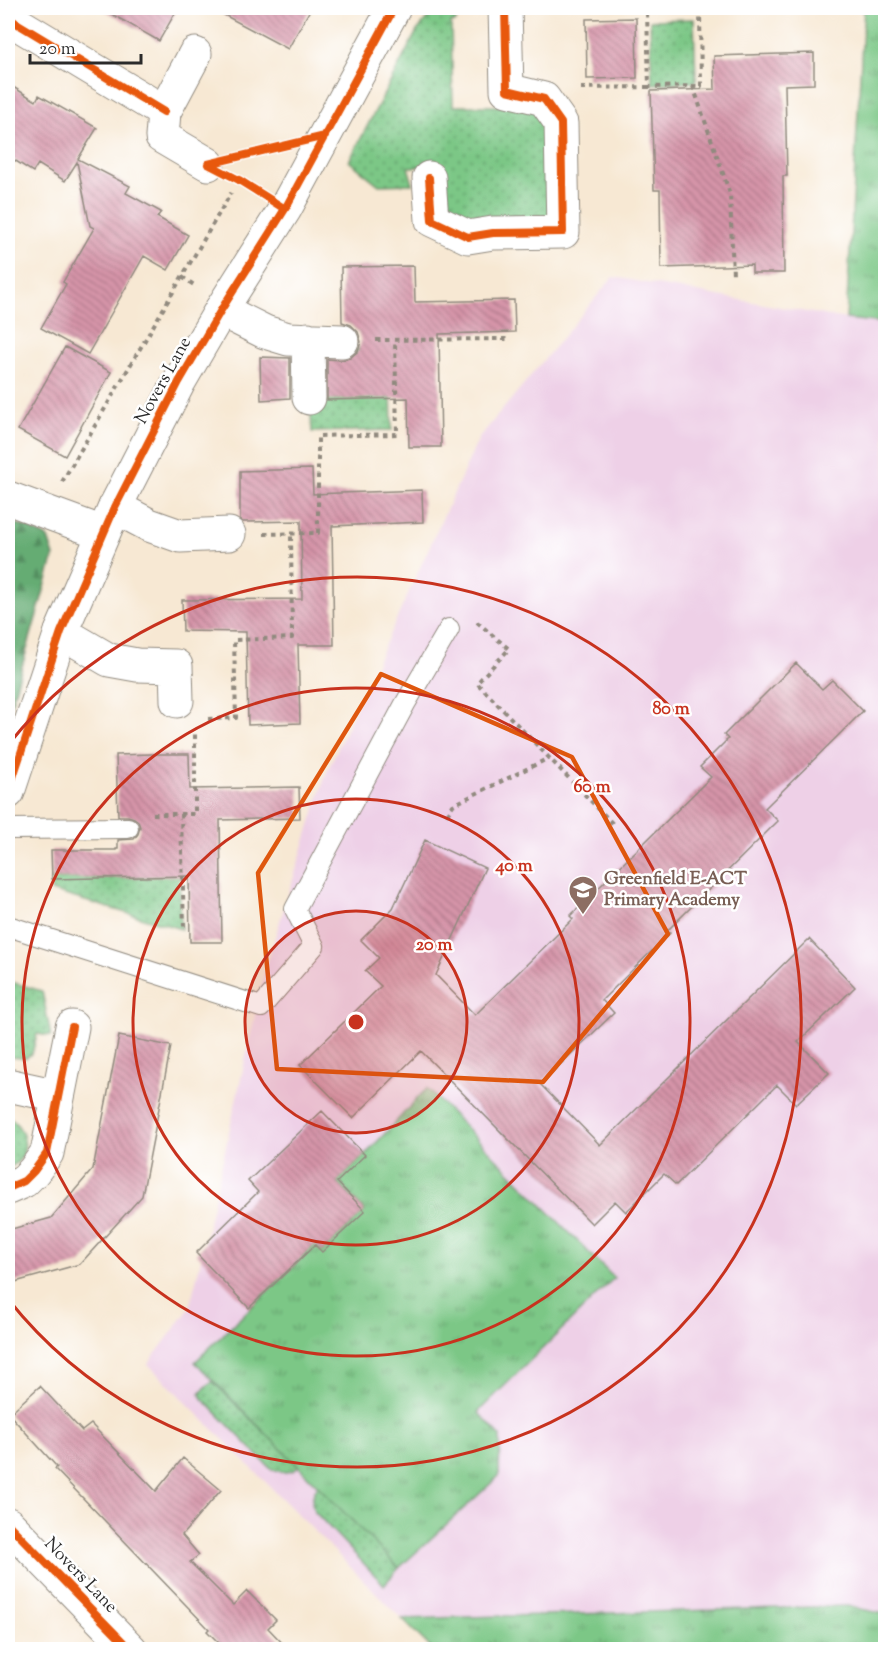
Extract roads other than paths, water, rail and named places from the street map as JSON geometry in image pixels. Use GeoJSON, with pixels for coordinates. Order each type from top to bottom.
{"type":"FeatureCollection","features":[{"type":"Feature","properties":{"kind":"street","name":"Novers Lane"},"geometry":{"type":"LineString","coordinates":[[8,792],[61,632],[109,520],[179,382],[221,310],[285,209],[394,8]]}},
{"type":"Feature","properties":{"kind":"street"},"geometry":{"type":"LineString","coordinates":[[429,178],[432,220],[468,237],[493,233],[562,232],[561,123],[544,99],[507,90],[505,8]]}},
{"type":"Feature","properties":{"kind":"street"},"geometry":{"type":"LineString","coordinates":[[8,18],[164,112]]}},
{"type":"Feature","properties":{"kind":"street"},"geometry":{"type":"LineString","coordinates":[[195,54],[164,112],[162,137],[208,164]]}},
{"type":"Feature","properties":{"kind":"street"},"geometry":{"type":"LineString","coordinates":[[221,310],[265,332],[288,339],[342,341]]}},
{"type":"Feature","properties":{"kind":"street"},"geometry":{"type":"LineString","coordinates":[[308,339],[309,398]]}},
{"type":"Feature","properties":{"kind":"street"},"geometry":{"type":"LineString","coordinates":[[8,498],[45,511],[149,525],[180,536],[229,534]]}},
{"type":"Feature","properties":{"kind":"street"},"geometry":{"type":"LineString","coordinates":[[61,632],[109,660],[137,665],[176,666],[177,700]]}},
{"type":"Feature","properties":{"kind":"street"},"geometry":{"type":"LineString","coordinates":[[8,1188],[24,1181],[47,1153],[72,1027]]}},
{"type":"Feature","properties":{"kind":"street"},"geometry":{"type":"LineString","coordinates":[[8,1085],[58,1096]]}},
{"type":"Feature","properties":{"kind":"street","name":"Novers Lane"},"geometry":{"type":"LineString","coordinates":[[8,1524],[131,1650]]}},
{"type":"Feature","properties":{"kind":"lane"},"geometry":{"type":"LineString","coordinates":[[8,926],[261,1006],[314,946],[295,909],[405,704],[449,629]]}},
{"type":"Feature","properties":{"kind":"lane"},"geometry":{"type":"LineString","coordinates":[[8,829],[128,828]]}},
{"type":"Feature","properties":{"kind":"place","name":"Greenfield E-ACT Primary Academy"},"geometry":{"type":"Point","coordinates":[583,916]}}]}
